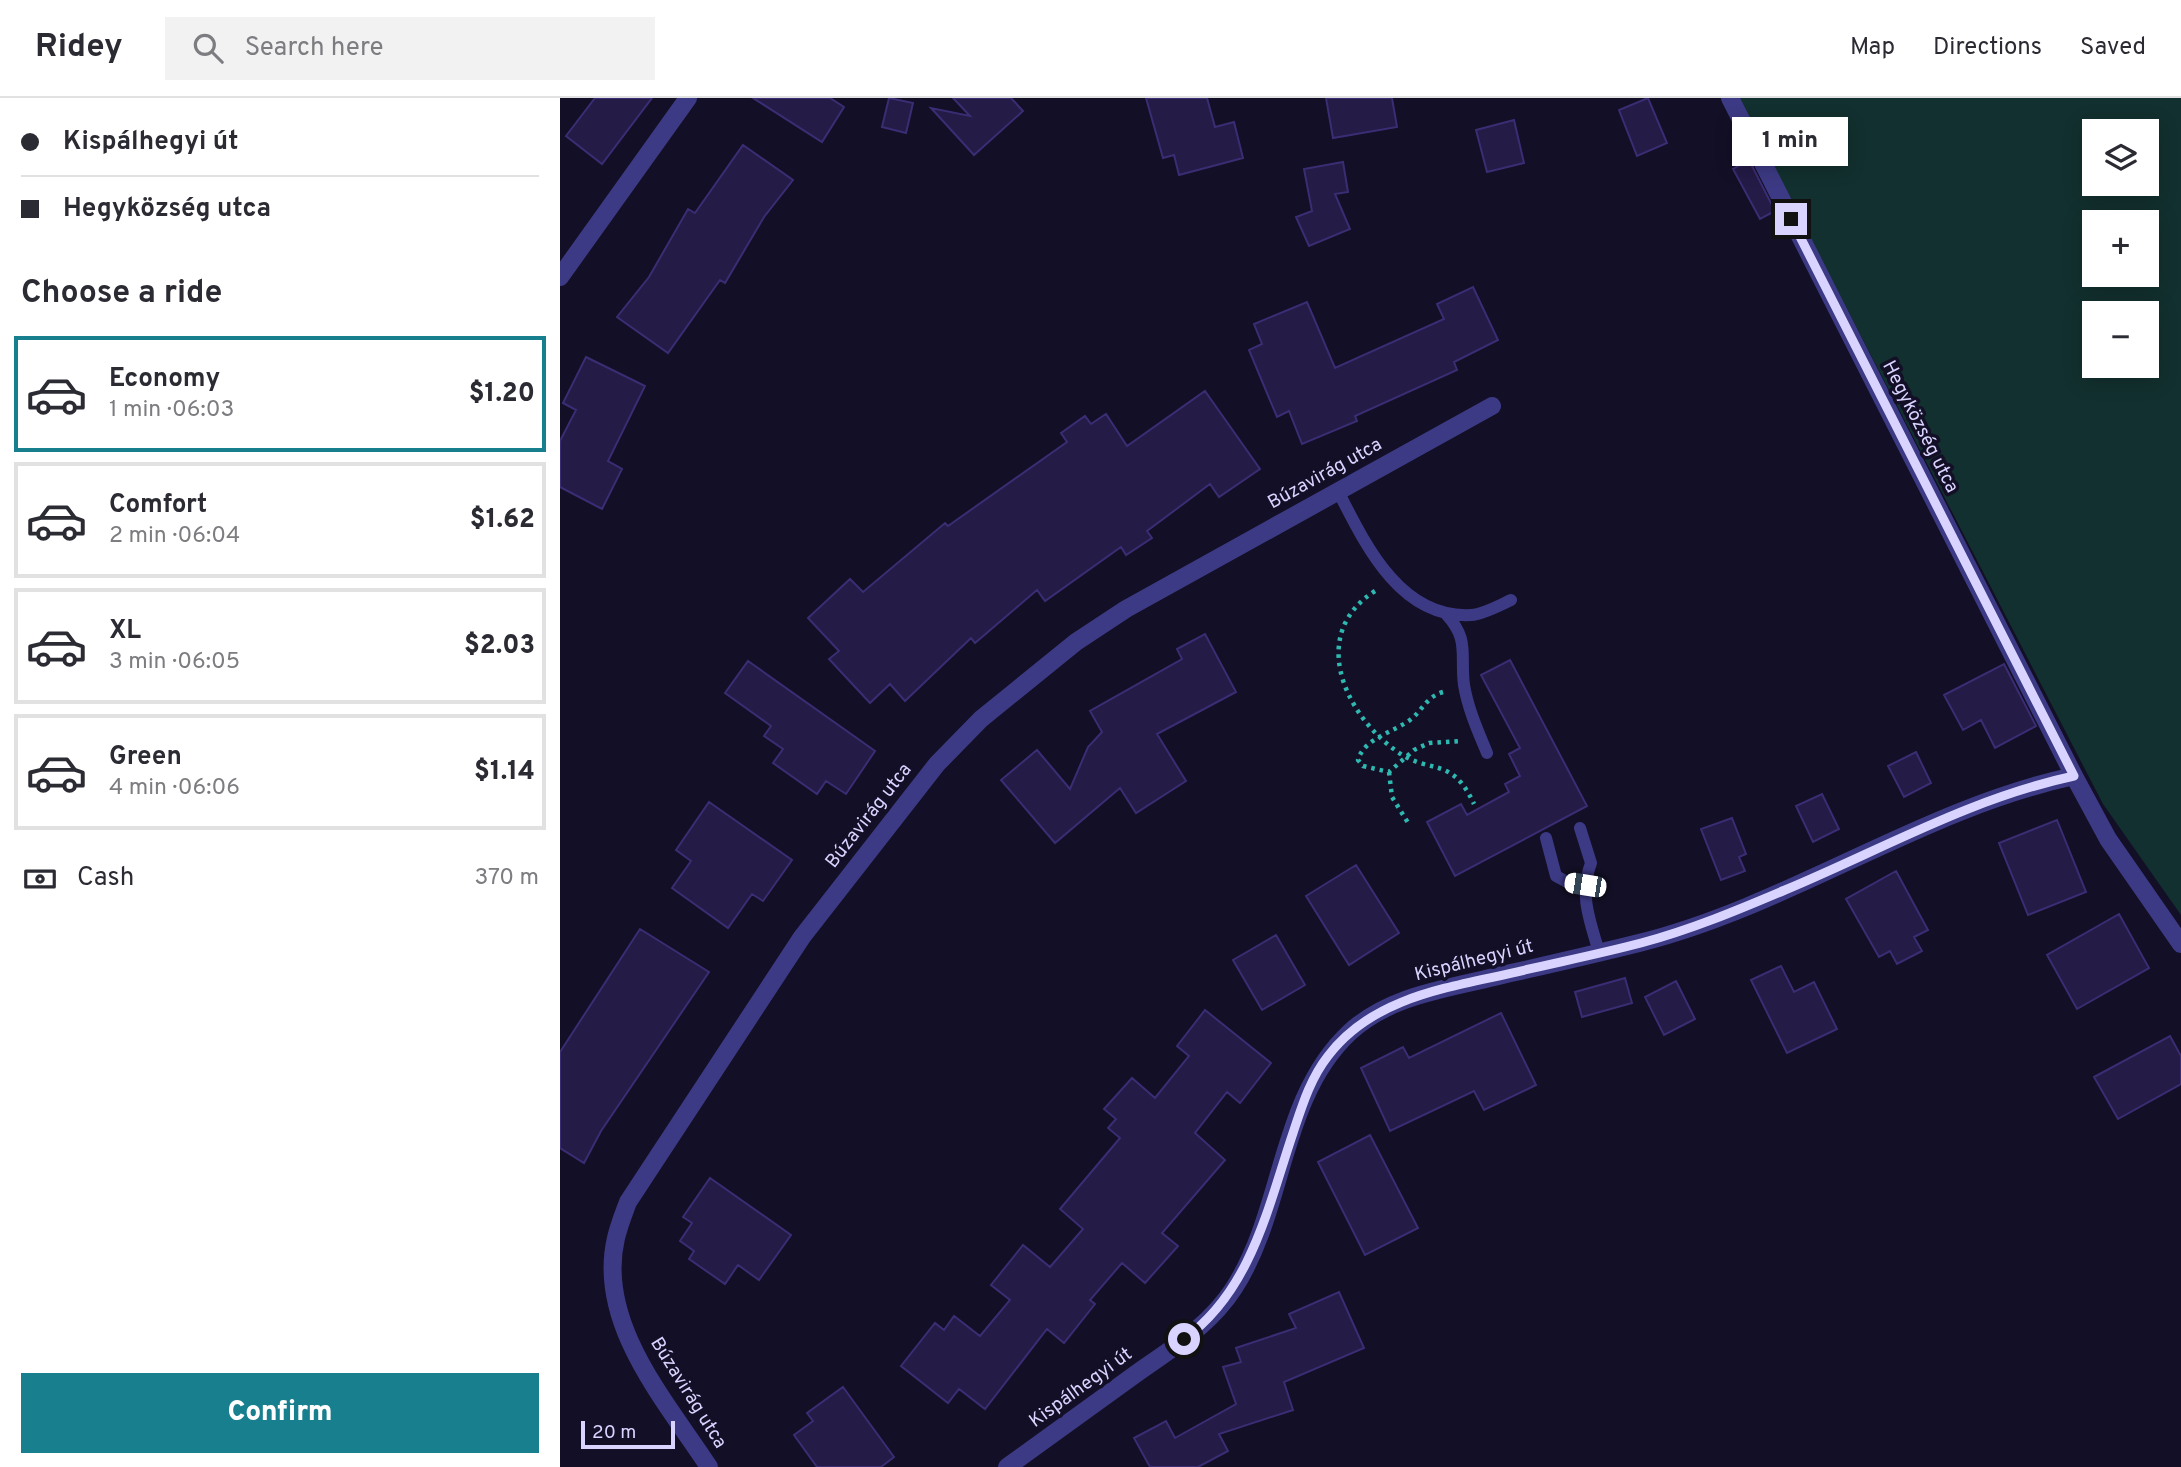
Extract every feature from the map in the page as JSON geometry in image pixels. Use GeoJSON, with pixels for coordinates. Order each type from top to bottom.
{"type":"FeatureCollection","features":[{"type":"Feature","properties":{"kind":"street"},"geometry":{"type":"LineString","coordinates":[[560,277],[688,98]]}},
{"type":"Feature","properties":{"kind":"street","name":"Hegyközség utca"},"geometry":{"type":"LineString","coordinates":[[1730,98],[2074,776],[2108,839],[2181,944]]}},
{"type":"Feature","properties":{"kind":"street","name":"Búzavirág utca"},"geometry":{"type":"LineString","coordinates":[[709,1467],[636,1354],[619,1312],[613,1277],[616,1239],[628,1202],[802,937],[937,764],[981,719],[1076,642],[1126,609],[1492,406]]}},
{"type":"Feature","properties":{"kind":"street","name":"Kispálhegyi út"},"geometry":{"type":"LineString","coordinates":[[1007,1467],[1207,1323],[1234,1289],[1253,1252],[1307,1091],[1327,1056],[1351,1031],[1378,1011],[1420,995],[1643,942],[1728,913],[1803,883],[1954,813],[2041,783],[2074,776]]}},
{"type":"Feature","properties":{"kind":"lane"},"geometry":{"type":"LineString","coordinates":[[1338,491],[1375,560],[1420,602],[1446,614],[1460,629],[1465,687],[1487,753]]}},
{"type":"Feature","properties":{"kind":"lane"},"geometry":{"type":"LineString","coordinates":[[1446,614],[1474,615],[1511,600]]}},
{"type":"Feature","properties":{"kind":"lane"},"geometry":{"type":"LineString","coordinates":[[1580,828],[1591,863],[1584,899],[1599,953]]}},
{"type":"Feature","properties":{"kind":"lane"},"geometry":{"type":"LineString","coordinates":[[1546,838],[1556,876],[1567,882],[1585,885]]}},
{"type":"Feature","properties":{"kind":"path"},"geometry":{"type":"LineString","coordinates":[[1393,579],[1359,601],[1350,612],[1338,643],[1347,694],[1355,708],[1380,737],[1407,758],[1443,767],[1454,774],[1474,804]]}},
{"type":"Feature","properties":{"kind":"path"},"geometry":{"type":"LineString","coordinates":[[1389,772],[1363,766],[1358,760],[1360,754],[1380,737],[1410,720],[1429,698],[1465,687]]}},
{"type":"Feature","properties":{"kind":"path"},"geometry":{"type":"LineString","coordinates":[[1389,772],[1429,743],[1457,742],[1479,734]]}},
{"type":"Feature","properties":{"kind":"path"},"geometry":{"type":"LineString","coordinates":[[1389,772],[1389,789],[1410,825]]}},
{"type":"Feature","properties":{"kind":"green space"},"geometry":{"type":"Polygon","coordinates":[[[1738,98],[2181,98],[2181,915],[2103,804],[1738,98]]]}},
{"type":"Feature","properties":{"kind":"building"},"geometry":{"type":"Polygon","coordinates":[[[595,98],[652,98],[602,164],[566,136],[595,98]]]}},
{"type":"Feature","properties":{"kind":"building"},"geometry":{"type":"Polygon","coordinates":[[[753,98],[830,98],[844,107],[822,142],[753,98]]]}},
{"type":"Feature","properties":{"kind":"building"},"geometry":{"type":"Polygon","coordinates":[[[889,98],[913,103],[906,133],[882,127],[889,98]]]}},
{"type":"Feature","properties":{"kind":"building"},"geometry":{"type":"Polygon","coordinates":[[[953,98],[1011,98],[1023,111],[974,155],[931,108],[970,116],[953,98]]]}},
{"type":"Feature","properties":{"kind":"building"},"geometry":{"type":"Polygon","coordinates":[[[1146,98],[1207,98],[1215,127],[1234,122],[1243,158],[1179,175],[1174,155],[1163,158],[1146,98]]]}},
{"type":"Feature","properties":{"kind":"building"},"geometry":{"type":"Polygon","coordinates":[[[1326,98],[1392,98],[1397,127],[1333,138],[1326,98]]]}},
{"type":"Feature","properties":{"kind":"building"},"geometry":{"type":"Polygon","coordinates":[[[1648,98],[1667,143],[1637,156],[1619,110],[1648,98]]]}},
{"type":"Feature","properties":{"kind":"building"},"geometry":{"type":"Polygon","coordinates":[[[1514,120],[1524,163],[1487,172],[1476,130],[1514,120]]]}},
{"type":"Feature","properties":{"kind":"building"},"geometry":{"type":"Polygon","coordinates":[[[743,145],[793,180],[764,217],[725,283],[720,280],[668,353],[617,317],[649,277],[688,209],[695,213],[743,145]]]}},
{"type":"Feature","properties":{"kind":"building"},"geometry":{"type":"Polygon","coordinates":[[[1749,160],[1775,211],[1760,219],[1733,169],[1749,160]]]}},
{"type":"Feature","properties":{"kind":"building"},"geometry":{"type":"Polygon","coordinates":[[[1343,162],[1348,192],[1335,194],[1350,229],[1309,246],[1296,217],[1312,211],[1304,169],[1343,162]]]}},
{"type":"Feature","properties":{"kind":"building"},"geometry":{"type":"Polygon","coordinates":[[[1473,287],[1498,340],[1454,362],[1457,370],[1355,416],[1357,421],[1302,444],[1289,411],[1277,417],[1249,350],[1262,344],[1254,324],[1307,302],[1335,368],[1444,319],[1437,304],[1473,287]]]}},
{"type":"Feature","properties":{"kind":"building"},"geometry":{"type":"Polygon","coordinates":[[[586,357],[645,386],[608,461],[622,469],[602,509],[560,487],[560,441],[576,410],[563,403],[586,357]]]}},
{"type":"Feature","properties":{"kind":"building"},"geometry":{"type":"Polygon","coordinates":[[[1205,391],[1260,469],[1219,497],[1210,484],[1147,531],[1152,538],[1126,555],[1121,547],[1045,601],[1037,590],[975,643],[971,638],[905,701],[890,684],[870,703],[829,659],[839,651],[808,618],[850,579],[863,592],[945,523],[948,526],[1067,442],[1061,433],[1085,416],[1091,424],[1106,414],[1127,446],[1205,391]]]}},
{"type":"Feature","properties":{"kind":"building"},"geometry":{"type":"Polygon","coordinates":[[[1205,634],[1236,692],[1157,734],[1186,781],[1136,813],[1120,788],[1055,843],[1001,780],[1037,750],[1070,789],[1088,747],[1102,732],[1090,711],[1182,659],[1177,649],[1205,634]]]}},
{"type":"Feature","properties":{"kind":"building"},"geometry":{"type":"Polygon","coordinates":[[[1510,660],[1587,806],[1455,876],[1427,822],[1461,804],[1467,815],[1509,792],[1505,784],[1520,776],[1509,754],[1520,748],[1481,675],[1510,660]]]}},
{"type":"Feature","properties":{"kind":"building"},"geometry":{"type":"Polygon","coordinates":[[[748,661],[875,751],[846,794],[826,781],[817,794],[773,763],[783,749],[764,736],[771,726],[725,693],[748,661]]]}},
{"type":"Feature","properties":{"kind":"building"},"geometry":{"type":"Polygon","coordinates":[[[2004,664],[2036,726],[1995,748],[1981,720],[1963,730],[1944,695],[2004,664]]]}},
{"type":"Feature","properties":{"kind":"building"},"geometry":{"type":"Polygon","coordinates":[[[1916,752],[1931,783],[1904,797],[1888,766],[1916,752]]]}},
{"type":"Feature","properties":{"kind":"building"},"geometry":{"type":"Polygon","coordinates":[[[1822,794],[1839,829],[1813,842],[1796,806],[1822,794]]]}},
{"type":"Feature","properties":{"kind":"building"},"geometry":{"type":"Polygon","coordinates":[[[709,802],[792,860],[763,901],[752,894],[728,928],[672,888],[691,861],[676,850],[709,802]]]}},
{"type":"Feature","properties":{"kind":"building"},"geometry":{"type":"Polygon","coordinates":[[[1732,818],[1746,854],[1739,857],[1745,871],[1721,880],[1701,829],[1732,818]]]}},
{"type":"Feature","properties":{"kind":"building"},"geometry":{"type":"Polygon","coordinates":[[[2057,820],[2086,892],[2028,915],[1999,843],[2057,820]]]}},
{"type":"Feature","properties":{"kind":"building"},"geometry":{"type":"Polygon","coordinates":[[[1356,865],[1399,933],[1349,965],[1306,896],[1356,865]]]}},
{"type":"Feature","properties":{"kind":"building"},"geometry":{"type":"Polygon","coordinates":[[[1896,871],[1928,930],[1914,937],[1922,951],[1897,964],[1890,951],[1879,957],[1846,899],[1896,871]]]}},
{"type":"Feature","properties":{"kind":"building"},"geometry":{"type":"Polygon","coordinates":[[[2119,914],[2149,968],[2077,1009],[2047,955],[2119,914]]]}},
{"type":"Feature","properties":{"kind":"building"},"geometry":{"type":"Polygon","coordinates":[[[640,929],[709,972],[601,1131],[584,1163],[560,1148],[560,1052],[640,929]]]}},
{"type":"Feature","properties":{"kind":"building"},"geometry":{"type":"Polygon","coordinates":[[[1276,935],[1305,985],[1262,1010],[1233,960],[1276,935]]]}},
{"type":"Feature","properties":{"kind":"building"},"geometry":{"type":"Polygon","coordinates":[[[1781,966],[1794,992],[1814,982],[1837,1029],[1787,1053],[1751,980],[1781,966]]]}},
{"type":"Feature","properties":{"kind":"building"},"geometry":{"type":"Polygon","coordinates":[[[1625,978],[1632,1003],[1582,1017],[1575,992],[1625,978]]]}},
{"type":"Feature","properties":{"kind":"building"},"geometry":{"type":"Polygon","coordinates":[[[1676,981],[1695,1019],[1664,1035],[1645,997],[1676,981]]]}},
{"type":"Feature","properties":{"kind":"building"},"geometry":{"type":"Polygon","coordinates":[[[1205,1010],[1271,1063],[1240,1103],[1227,1092],[1195,1133],[1225,1160],[1162,1233],[1178,1246],[1145,1283],[1122,1263],[1090,1300],[1095,1304],[1064,1343],[1047,1329],[985,1409],[959,1389],[948,1403],[901,1366],[935,1323],[944,1330],[954,1316],[980,1336],[1010,1300],[991,1285],[1023,1245],[1050,1267],[1083,1229],[1060,1209],[1120,1138],[1108,1128],[1116,1119],[1104,1109],[1132,1078],[1155,1098],[1189,1056],[1177,1046],[1205,1010]]]}},
{"type":"Feature","properties":{"kind":"building"},"geometry":{"type":"Polygon","coordinates":[[[1501,1013],[1536,1085],[1484,1110],[1474,1091],[1390,1131],[1361,1068],[1403,1047],[1409,1058],[1501,1013]]]}},
{"type":"Feature","properties":{"kind":"building"},"geometry":{"type":"Polygon","coordinates":[[[2170,1036],[2181,1056],[2181,1084],[2118,1119],[2094,1077],[2170,1036]]]}},
{"type":"Feature","properties":{"kind":"building"},"geometry":{"type":"Polygon","coordinates":[[[1370,1135],[1418,1228],[1365,1255],[1318,1162],[1370,1135]]]}},
{"type":"Feature","properties":{"kind":"building"},"geometry":{"type":"Polygon","coordinates":[[[710,1178],[791,1235],[759,1280],[738,1265],[725,1284],[689,1259],[694,1251],[680,1241],[692,1223],[683,1217],[710,1178]]]}},
{"type":"Feature","properties":{"kind":"building"},"geometry":{"type":"Polygon","coordinates":[[[1339,1292],[1364,1348],[1284,1382],[1293,1410],[1219,1434],[1228,1451],[1198,1467],[1150,1467],[1134,1438],[1166,1421],[1175,1438],[1236,1404],[1223,1367],[1241,1362],[1236,1348],[1296,1328],[1289,1314],[1339,1292]]]}},
{"type":"Feature","properties":{"kind":"building"},"geometry":{"type":"Polygon","coordinates":[[[843,1387],[894,1457],[881,1467],[817,1467],[794,1435],[813,1421],[807,1413],[843,1387]]]}},
{"type":"Feature","properties":{"kind":"route"},"geometry":{"type":"LineString","coordinates":[[1184,1339],[1207,1323],[1234,1289],[1253,1252],[1307,1091],[1327,1056],[1351,1031],[1378,1011],[1420,995],[1643,942],[1704,922],[1803,883],[1954,813],[2041,783],[2074,776],[1791,219]]}}]}
